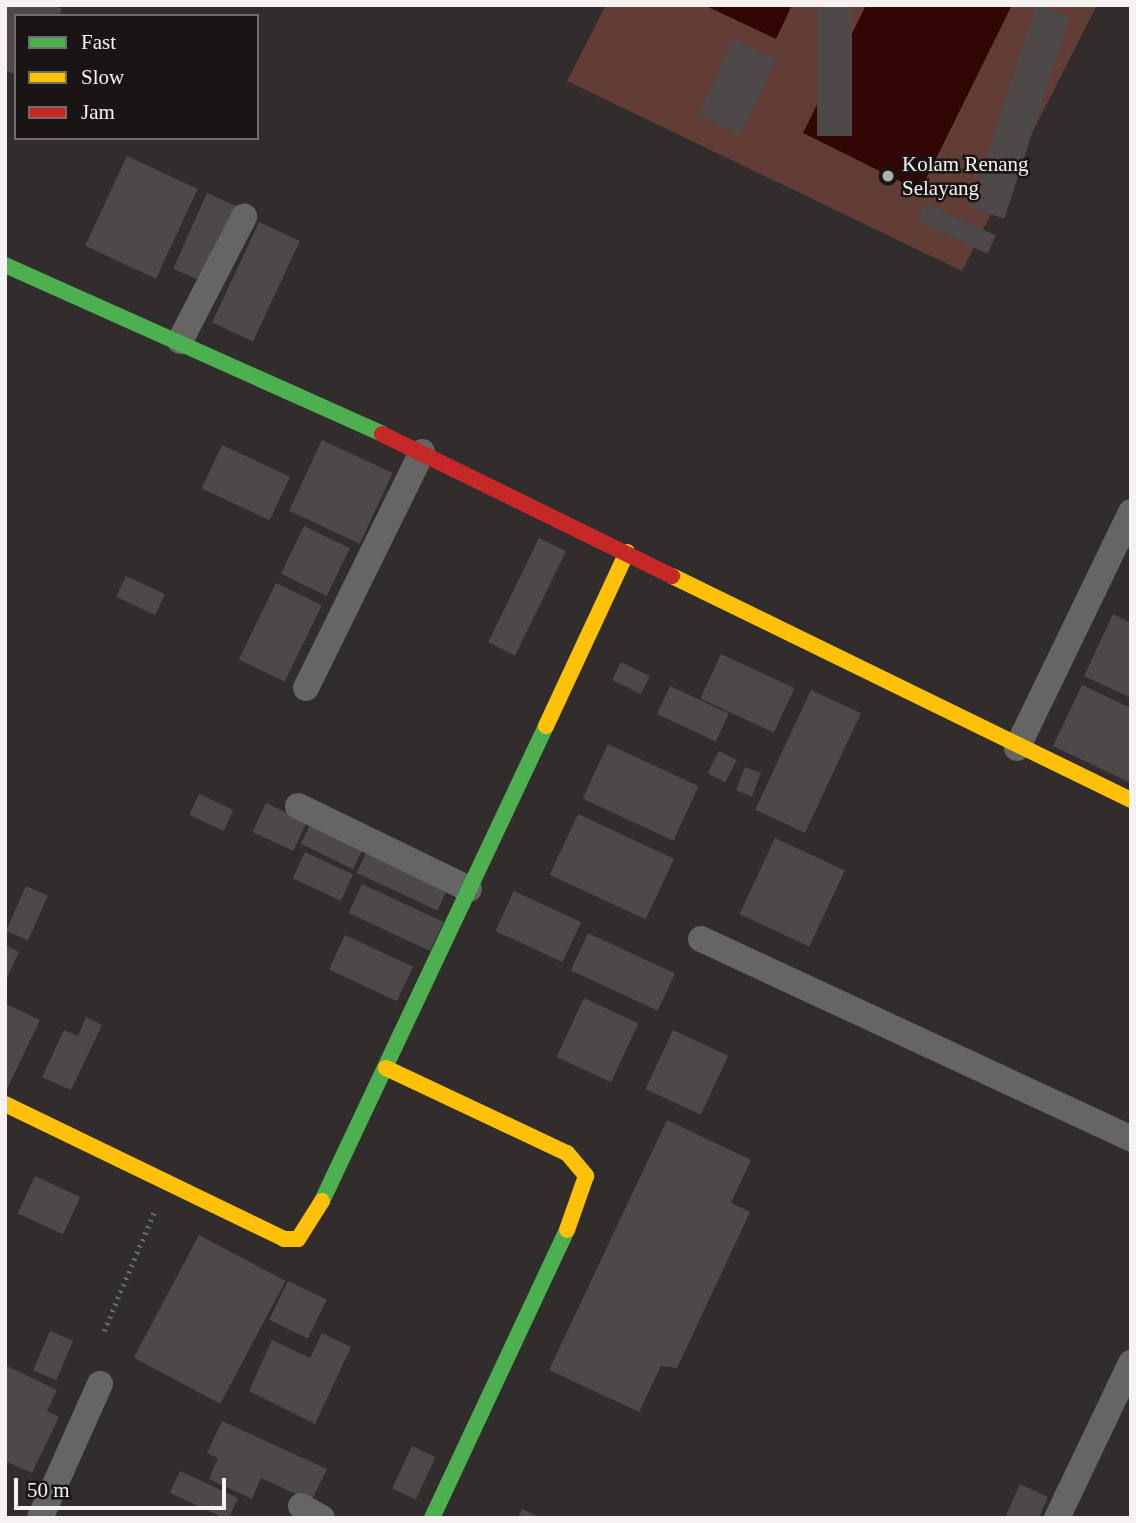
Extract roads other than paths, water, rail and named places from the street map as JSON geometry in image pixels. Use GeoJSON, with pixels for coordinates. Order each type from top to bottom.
{"type":"FeatureCollection","features":[{"type":"Feature","properties":{"kind":"street"},"geometry":{"type":"LineString","coordinates":[[180,341],[244,217]]}},
{"type":"Feature","properties":{"kind":"street"},"geometry":{"type":"LineString","coordinates":[[5,264],[422,452],[1017,748],[1131,800]]}},
{"type":"Feature","properties":{"kind":"street"},"geometry":{"type":"LineString","coordinates":[[306,688],[422,452]]}},
{"type":"Feature","properties":{"kind":"street"},"geometry":{"type":"LineString","coordinates":[[1017,748],[1131,512]]}},
{"type":"Feature","properties":{"kind":"street"},"geometry":{"type":"LineString","coordinates":[[5,1104],[284,1239],[298,1239],[309,1227],[386,1068],[627,552]]}},
{"type":"Feature","properties":{"kind":"street"},"geometry":{"type":"LineString","coordinates":[[298,806],[469,889]]}},
{"type":"Feature","properties":{"kind":"street"},"geometry":{"type":"LineString","coordinates":[[701,939],[1131,1139]]}},
{"type":"Feature","properties":{"kind":"street"},"geometry":{"type":"LineString","coordinates":[[386,1068],[567,1153],[586,1177],[580,1201],[432,1518]]}},
{"type":"Feature","properties":{"kind":"street"},"geometry":{"type":"LineString","coordinates":[[1057,1518],[1131,1363]]}},
{"type":"Feature","properties":{"kind":"street"},"geometry":{"type":"LineString","coordinates":[[40,1518],[100,1384]]}},
{"type":"Feature","properties":{"kind":"place","name":"Kolam Renang Selayang"},"geometry":{"type":"Point","coordinates":[888,176]}}]}
